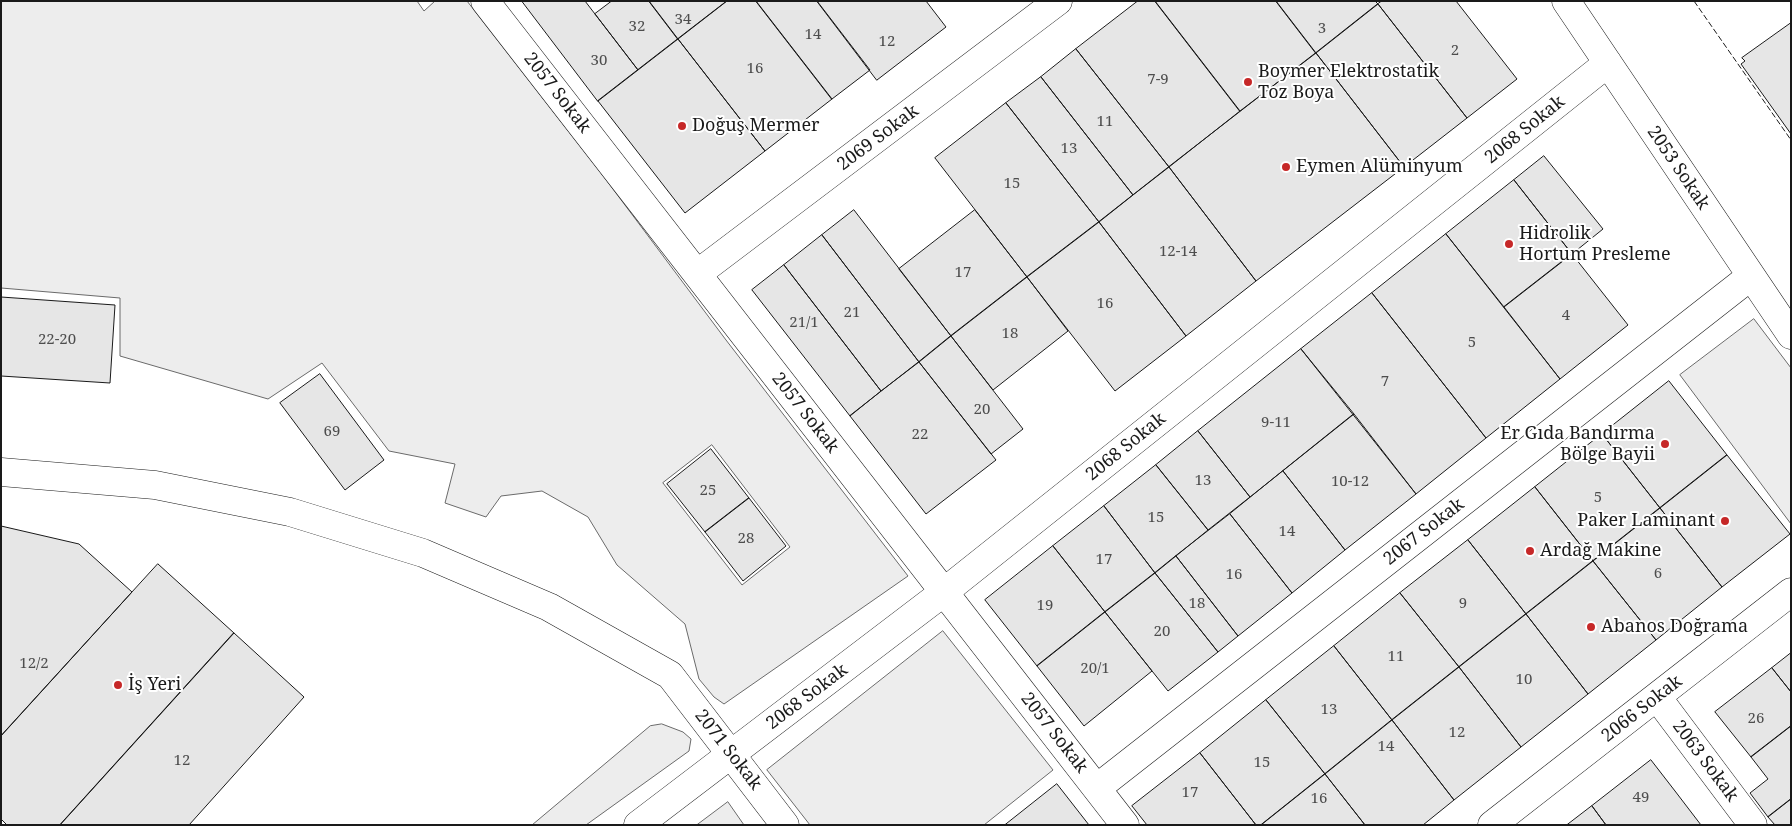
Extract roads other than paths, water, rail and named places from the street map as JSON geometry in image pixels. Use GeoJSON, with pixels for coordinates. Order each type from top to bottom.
{"type":"FeatureCollection","features":[{"type":"Feature","properties":{"kind":"street","name":"2057 Sokak"},"geometry":{"type":"LineString","coordinates":[[485,1],[1126,825]]}},
{"type":"Feature","properties":{"kind":"street","name":"2069 Sokak"},"geometry":{"type":"LineString","coordinates":[[697,274],[1058,1]]}},
{"type":"Feature","properties":{"kind":"street","name":"2053 Sokak"},"geometry":{"type":"LineString","coordinates":[[1566,1],[1791,335]]}},
{"type":"Feature","properties":{"kind":"street","name":"2068 Sokak"},"geometry":{"type":"LineString","coordinates":[[638,825],[944,592],[1608,63]]}},
{"type":"Feature","properties":{"kind":"street","name":"2067 Sokak"},"geometry":{"type":"LineString","coordinates":[[1097,788],[1751,276]]}},
{"type":"Feature","properties":{"kind":"street","name":"2071 Sokak"},"geometry":{"type":"LineString","coordinates":[[1,472],[155,485],[290,512],[423,553],[549,607],[670,675],[785,825]]}},
{"type":"Feature","properties":{"kind":"street","name":"2066 Sokak"},"geometry":{"type":"LineString","coordinates":[[1492,825],[1791,592]]}},
{"type":"Feature","properties":{"kind":"street","name":"2063 Sokak"},"geometry":{"type":"LineString","coordinates":[[1658,697],[1753,825]]}},
{"type":"Feature","properties":{"kind":"place","name":"Boymer Elektrostatik Toz Boya"},"geometry":{"type":"Point","coordinates":[1248,82]}},
{"type":"Feature","properties":{"kind":"place","name":"Doğuş Mermer"},"geometry":{"type":"Point","coordinates":[682,126]}},
{"type":"Feature","properties":{"kind":"place","name":"Eymen Alüminyum"},"geometry":{"type":"Point","coordinates":[1286,167]}},
{"type":"Feature","properties":{"kind":"place","name":"Hidrolik Hortum Presleme"},"geometry":{"type":"Point","coordinates":[1509,244]}},
{"type":"Feature","properties":{"kind":"place","name":"Er Gıda Bandırma Bölge Bayii"},"geometry":{"type":"Point","coordinates":[1665,444]}},
{"type":"Feature","properties":{"kind":"place","name":"Paker Laminant"},"geometry":{"type":"Point","coordinates":[1725,521]}},
{"type":"Feature","properties":{"kind":"place","name":"Ardağ Makine"},"geometry":{"type":"Point","coordinates":[1530,551]}},
{"type":"Feature","properties":{"kind":"place","name":"Abanos Doğrama"},"geometry":{"type":"Point","coordinates":[1591,627]}},
{"type":"Feature","properties":{"kind":"place","name":"İş Yeri"},"geometry":{"type":"Point","coordinates":[118,685]}}]}
